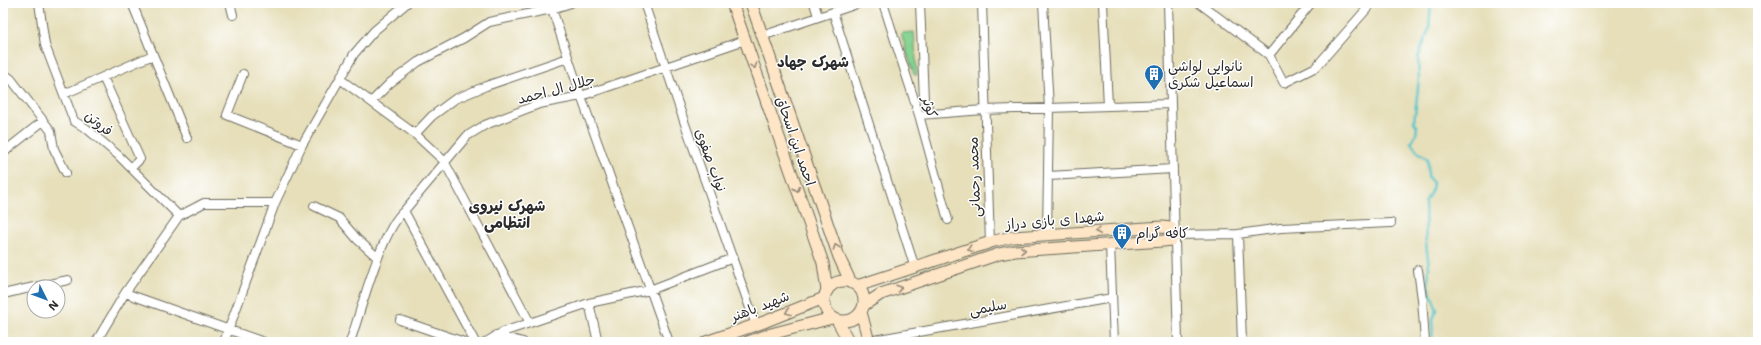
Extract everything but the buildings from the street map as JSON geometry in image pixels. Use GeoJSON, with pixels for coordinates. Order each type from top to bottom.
{"type":"FeatureCollection","features":[{"type":"Feature","properties":{"kind":"main road","name":"احمد ابن اسحاق"},"geometry":{"type":"LineString","coordinates":[[732,3],[823,264],[826,294]]}},
{"type":"Feature","properties":{"kind":"main road","name":"احمد ابن اسحاق"},"geometry":{"type":"LineString","coordinates":[[751,3],[839,258],[854,284]]}},
{"type":"Feature","properties":{"kind":"main road","name":"شهدا ی بازی دراز"},"geometry":{"type":"LineString","coordinates":[[854,284],[915,268],[990,243],[1013,237],[1162,227],[1171,228],[1175,235],[1171,240],[1163,241],[1015,251],[999,254],[881,294],[863,308]]}},
{"type":"Feature","properties":{"kind":"main road"},"geometry":{"type":"LineString","coordinates":[[848,342],[834,319],[825,309],[826,294],[838,282],[854,284],[864,298],[863,308],[868,342]]}},
{"type":"Feature","properties":{"kind":"main road","name":"شهید باهنر"},"geometry":{"type":"LineString","coordinates":[[706,342],[756,325],[826,294]]}},
{"type":"Feature","properties":{"kind":"main road"},"geometry":{"type":"LineString","coordinates":[[834,319],[842,322],[853,319],[863,308]]}},
{"type":"Feature","properties":{"kind":"main road","name":"شهید باهنر"},"geometry":{"type":"LineString","coordinates":[[748,342],[764,339],[834,319]]}},
{"type":"Feature","properties":{"kind":"street","name":"فروتن"},"geometry":{"type":"LineString","coordinates":[[39,3],[45,45],[74,121],[87,129],[118,155],[179,216]]}},
{"type":"Feature","properties":{"kind":"street"},"geometry":{"type":"LineString","coordinates":[[132,3],[187,138]]}},
{"type":"Feature","properties":{"kind":"street"},"geometry":{"type":"LineString","coordinates":[[230,3],[233,15]]}},
{"type":"Feature","properties":{"kind":"street"},"geometry":{"type":"LineString","coordinates":[[224,342],[275,203],[302,145],[354,54],[374,31],[407,3]]}},
{"type":"Feature","properties":{"kind":"street"},"geometry":{"type":"LineString","coordinates":[[372,101],[390,83],[418,62],[464,38],[489,22],[551,6],[571,3]]}},
{"type":"Feature","properties":{"kind":"street","name":"نواب صفوی"},"geometry":{"type":"LineString","coordinates":[[644,3],[756,325]]}},
{"type":"Feature","properties":{"kind":"street"},"geometry":{"type":"LineString","coordinates":[[814,3],[818,16]]}},
{"type":"Feature","properties":{"kind":"street"},"geometry":{"type":"LineString","coordinates":[[762,36],[860,3]]}},
{"type":"Feature","properties":{"kind":"street","name":"کوثر"},"geometry":{"type":"LineString","coordinates":[[883,3],[919,115],[948,220]]}},
{"type":"Feature","properties":{"kind":"street"},"geometry":{"type":"LineString","coordinates":[[920,3],[924,100],[932,114]]}},
{"type":"Feature","properties":{"kind":"street","name":"محمد رحمانی"},"geometry":{"type":"LineString","coordinates":[[982,3],[984,110],[990,243]]}},
{"type":"Feature","properties":{"kind":"street"},"geometry":{"type":"LineString","coordinates":[[1043,3],[1049,108],[1047,235]]}},
{"type":"Feature","properties":{"kind":"street"},"geometry":{"type":"LineString","coordinates":[[1103,3],[1108,106]]}},
{"type":"Feature","properties":{"kind":"street"},"geometry":{"type":"LineString","coordinates":[[1168,3],[1178,342]]}},
{"type":"Feature","properties":{"kind":"street"},"geometry":{"type":"LineString","coordinates":[[1199,3],[1269,55],[1284,83],[1316,67],[1372,3]]}},
{"type":"Feature","properties":{"kind":"street"},"geometry":{"type":"LineString","coordinates":[[1269,55],[1311,3]]}},
{"type":"Feature","properties":{"kind":"street"},"geometry":{"type":"LineString","coordinates":[[551,6],[581,96],[669,342]]}},
{"type":"Feature","properties":{"kind":"street"},"geometry":{"type":"LineString","coordinates":[[833,12],[915,268]]}},
{"type":"Feature","properties":{"kind":"street","name":"جلال ال احمد"},"geometry":{"type":"LineString","coordinates":[[350,342],[378,258],[396,218],[404,211],[444,161],[467,136],[485,125],[539,104],[581,96],[745,40]]}},
{"type":"Feature","properties":{"kind":"street"},"geometry":{"type":"LineString","coordinates":[[64,94],[153,55]]}},
{"type":"Feature","properties":{"kind":"street"},"geometry":{"type":"LineString","coordinates":[[414,134],[432,116],[455,99],[486,86],[568,58]]}},
{"type":"Feature","properties":{"kind":"street"},"geometry":{"type":"LineString","coordinates":[[3,74],[11,79],[51,131],[54,149],[66,173]]}},
{"type":"Feature","properties":{"kind":"street"},"geometry":{"type":"LineString","coordinates":[[243,74],[227,115],[302,145]]}},
{"type":"Feature","properties":{"kind":"street"},"geometry":{"type":"LineString","coordinates":[[104,77],[140,159],[131,168]]}},
{"type":"Feature","properties":{"kind":"street"},"geometry":{"type":"LineString","coordinates":[[340,79],[372,101],[414,134],[444,161],[530,323]]}},
{"type":"Feature","properties":{"kind":"street"},"geometry":{"type":"LineString","coordinates":[[919,115],[984,110],[1170,104]]}},
{"type":"Feature","properties":{"kind":"street"},"geometry":{"type":"LineString","coordinates":[[3,154],[43,121]]}},
{"type":"Feature","properties":{"kind":"street"},"geometry":{"type":"LineString","coordinates":[[1048,176],[1173,169]]}},
{"type":"Feature","properties":{"kind":"street"},"geometry":{"type":"LineString","coordinates":[[96,342],[125,293],[179,216],[204,203],[275,203]]}},
{"type":"Feature","properties":{"kind":"street"},"geometry":{"type":"LineString","coordinates":[[314,206],[339,218],[357,239],[378,258]]}},
{"type":"Feature","properties":{"kind":"street"},"geometry":{"type":"LineString","coordinates":[[404,211],[475,342]]}},
{"type":"Feature","properties":{"kind":"street"},"geometry":{"type":"LineString","coordinates":[[1175,235],[1238,234],[1281,228],[1391,223]]}},
{"type":"Feature","properties":{"kind":"street"},"geometry":{"type":"LineString","coordinates":[[1238,234],[1242,342]]}},
{"type":"Feature","properties":{"kind":"street"},"geometry":{"type":"LineString","coordinates":[[1110,245],[1114,342]]}},
{"type":"Feature","properties":{"kind":"street"},"geometry":{"type":"LineString","coordinates":[[486,342],[496,336],[530,323],[589,303],[650,290],[733,258]]}},
{"type":"Feature","properties":{"kind":"street"},"geometry":{"type":"LineString","coordinates":[[1418,270],[1422,299],[1424,342]]}},
{"type":"Feature","properties":{"kind":"street"},"geometry":{"type":"LineString","coordinates":[[3,294],[26,289]]}},
{"type":"Feature","properties":{"kind":"street"},"geometry":{"type":"LineString","coordinates":[[125,293],[264,342]]}},
{"type":"Feature","properties":{"kind":"street","name":"سلیمی"},"geometry":{"type":"LineString","coordinates":[[868,342],[1112,298]]}},
{"type":"Feature","properties":{"kind":"street"},"geometry":{"type":"LineString","coordinates":[[589,303],[598,342]]}},
{"type":"Feature","properties":{"kind":"street"},"geometry":{"type":"LineString","coordinates":[[400,320],[464,342]]}},
{"type":"Feature","properties":{"kind":"street"},"geometry":{"type":"LineString","coordinates":[[496,336],[523,342]]}},
{"type":"Feature","properties":{"kind":"green space"},"geometry":{"type":"Polygon","coordinates":[[[914,32],[917,75],[914,75],[901,33],[914,32]]]}},
{"type":"Feature","properties":{"kind":"waterway"},"geometry":{"type":"LineString","coordinates":[[1431,3],[1429,29],[1418,58],[1419,79],[1414,122],[1417,126],[1416,135],[1411,142],[1417,151],[1428,159],[1428,177],[1433,183],[1432,189],[1425,203],[1426,243],[1429,267],[1428,286],[1437,310],[1433,319],[1432,342]]}},
{"type":"Feature","properties":{"kind":"place","name":"نانوایی لواشی اسماعیل شکری"},"geometry":{"type":"Point","coordinates":[1154,91]}},
{"type":"Feature","properties":{"kind":"place","name":"کافه گرام"},"geometry":{"type":"Point","coordinates":[1122,250]}},
{"type":"Feature","properties":{"kind":"district","name":"شهرک جهاد"},"geometry":{"type":"Point","coordinates":[813,62]}},
{"type":"Feature","properties":{"kind":"district","name":"شهرک نیروی انتظامی"},"geometry":{"type":"Point","coordinates":[507,214]}}]}
